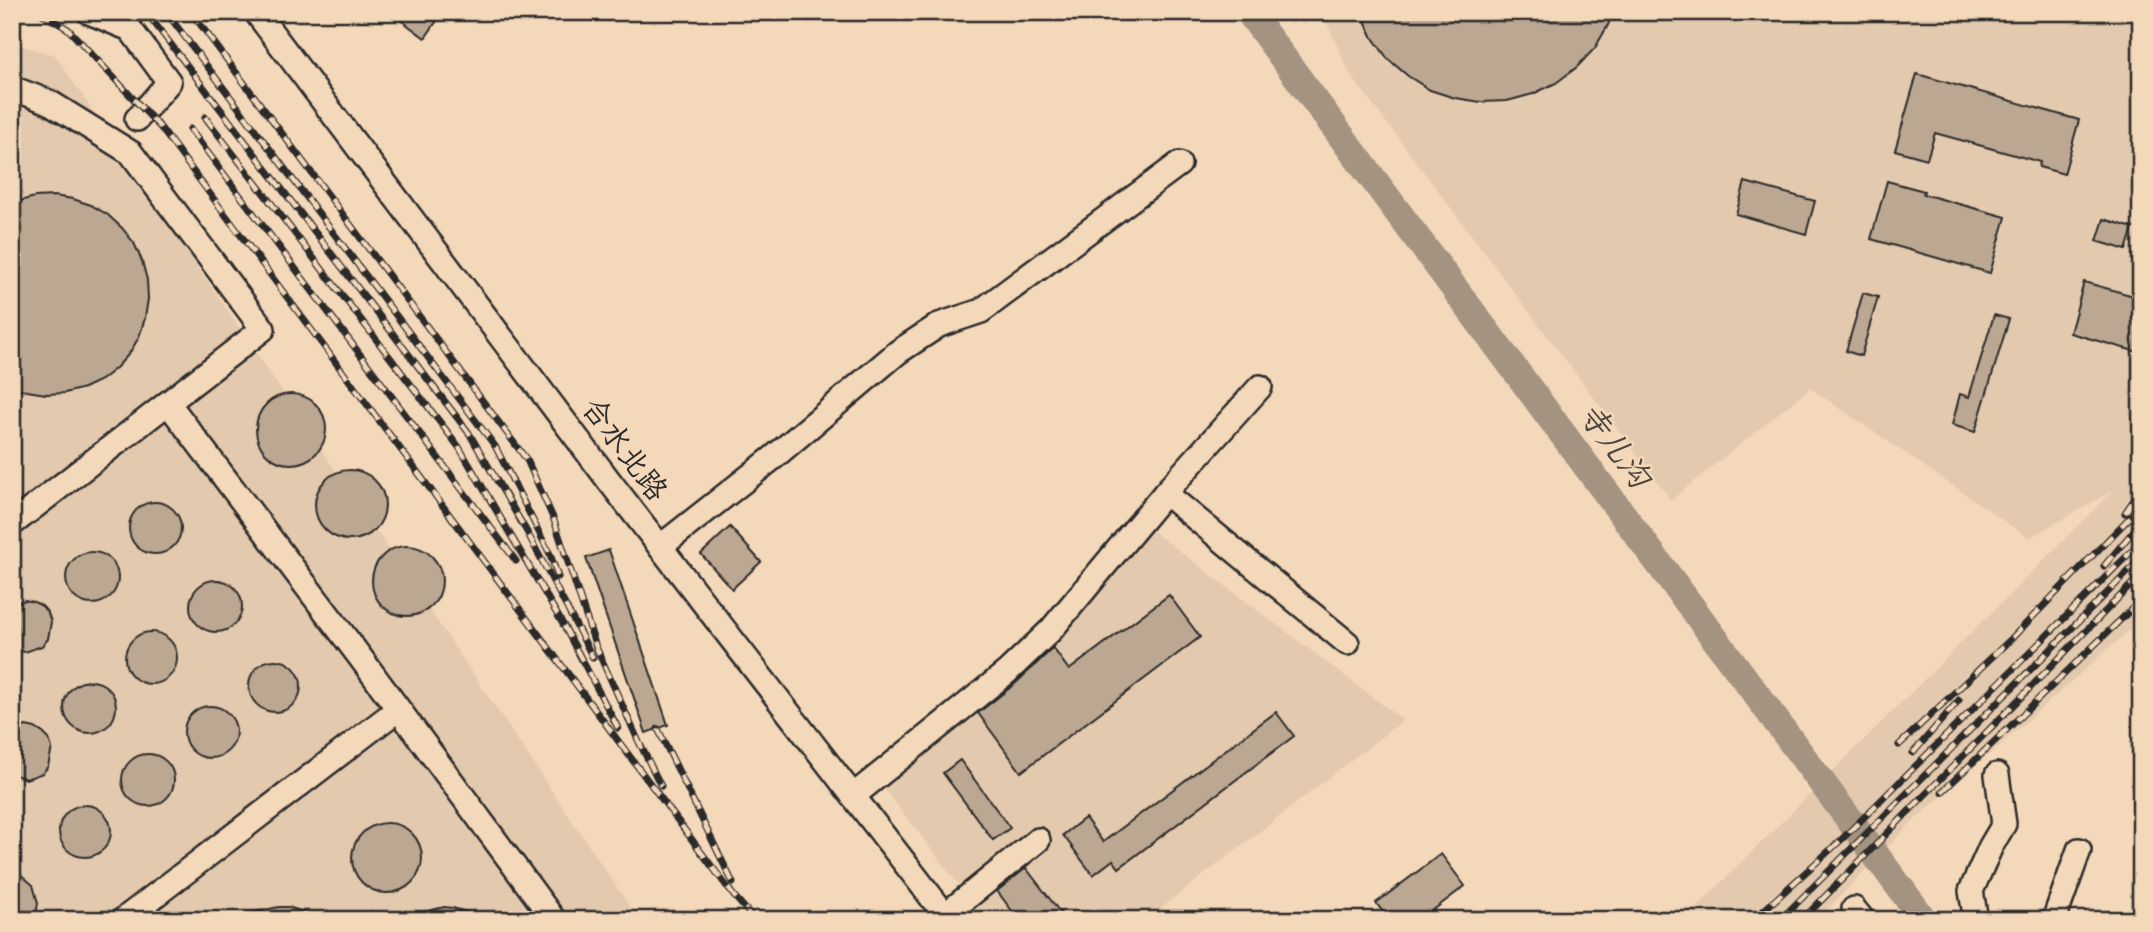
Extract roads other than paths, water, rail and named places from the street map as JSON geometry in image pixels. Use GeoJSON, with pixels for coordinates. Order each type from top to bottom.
{"type":"FeatureCollection","features":[{"type":"Feature","properties":{"kind":"street"},"geometry":{"type":"LineString","coordinates":[[89,12],[130,29],[169,82],[137,119]]}},
{"type":"Feature","properties":{"kind":"street","name":"合水北路"},"geometry":{"type":"LineString","coordinates":[[256,12],[660,547],[947,917]]}},
{"type":"Feature","properties":{"kind":"street"},"geometry":{"type":"LineString","coordinates":[[12,88],[49,102],[131,153],[263,329],[12,524]]}},
{"type":"Feature","properties":{"kind":"street"},"geometry":{"type":"LineString","coordinates":[[660,547],[774,457],[898,352],[939,325],[981,311],[1178,164]]}},
{"type":"Feature","properties":{"kind":"street"},"geometry":{"type":"LineString","coordinates":[[853,796],[1007,672],[1051,630],[1165,493],[1260,387]]}},
{"type":"Feature","properties":{"kind":"street"},"geometry":{"type":"LineString","coordinates":[[168,403],[554,920]]}},
{"type":"Feature","properties":{"kind":"street"},"geometry":{"type":"LineString","coordinates":[[1165,493],[1347,643]]}},
{"type":"Feature","properties":{"kind":"street"},"geometry":{"type":"LineString","coordinates":[[123,920],[397,709]]}},
{"type":"Feature","properties":{"kind":"street"},"geometry":{"type":"LineString","coordinates":[[1976,920],[1971,891],[2004,824],[1997,775]]}},
{"type":"Feature","properties":{"kind":"street"},"geometry":{"type":"LineString","coordinates":[[947,917],[1038,840]]}},
{"type":"Feature","properties":{"kind":"street"},"geometry":{"type":"LineString","coordinates":[[2054,920],[2079,850]]}},
{"type":"Feature","properties":{"kind":"waterway","name":"寺儿沟"},"geometry":{"type":"LineString","coordinates":[[1249,12],[1924,920]]}},
{"type":"Feature","properties":{"kind":"railway"},"geometry":{"type":"LineString","coordinates":[[39,12],[68,29],[160,127],[734,896],[755,920]]}},
{"type":"Feature","properties":{"kind":"railway"},"geometry":{"type":"LineString","coordinates":[[146,12],[469,433],[527,532],[593,658]]}},
{"type":"Feature","properties":{"kind":"railway"},"geometry":{"type":"LineString","coordinates":[[166,12],[495,446],[550,554],[558,577]]}},
{"type":"Feature","properties":{"kind":"railway"},"geometry":{"type":"LineString","coordinates":[[191,12],[527,460],[554,520],[596,647],[661,786]]}},
{"type":"Feature","properties":{"kind":"railway"},"geometry":{"type":"LineString","coordinates":[[205,117],[459,447],[564,626],[618,728]]}},
{"type":"Feature","properties":{"kind":"railway"},"geometry":{"type":"LineString","coordinates":[[190,129],[516,561]]}},
{"type":"Feature","properties":{"kind":"railway"},"geometry":{"type":"LineString","coordinates":[[2125,513],[2141,489]]}},
{"type":"Feature","properties":{"kind":"railway"},"geometry":{"type":"LineString","coordinates":[[1899,745],[2011,639],[2141,506]]}},
{"type":"Feature","properties":{"kind":"railway"},"geometry":{"type":"LineString","coordinates":[[2104,566],[2141,522]]}},
{"type":"Feature","properties":{"kind":"railway"},"geometry":{"type":"LineString","coordinates":[[1753,920],[1840,841],[2141,542]]}},
{"type":"Feature","properties":{"kind":"railway"},"geometry":{"type":"LineString","coordinates":[[1780,920],[2141,559]]}},
{"type":"Feature","properties":{"kind":"railway"},"geometry":{"type":"LineString","coordinates":[[1802,920],[2134,582]]}},
{"type":"Feature","properties":{"kind":"railway"},"geometry":{"type":"LineString","coordinates":[[1942,792],[2141,600]]}},
{"type":"Feature","properties":{"kind":"railway"},"geometry":{"type":"LineString","coordinates":[[1913,753],[1959,700]]}},
{"type":"Feature","properties":{"kind":"railway"},"geometry":{"type":"LineString","coordinates":[[658,729],[733,883]]}}]}
